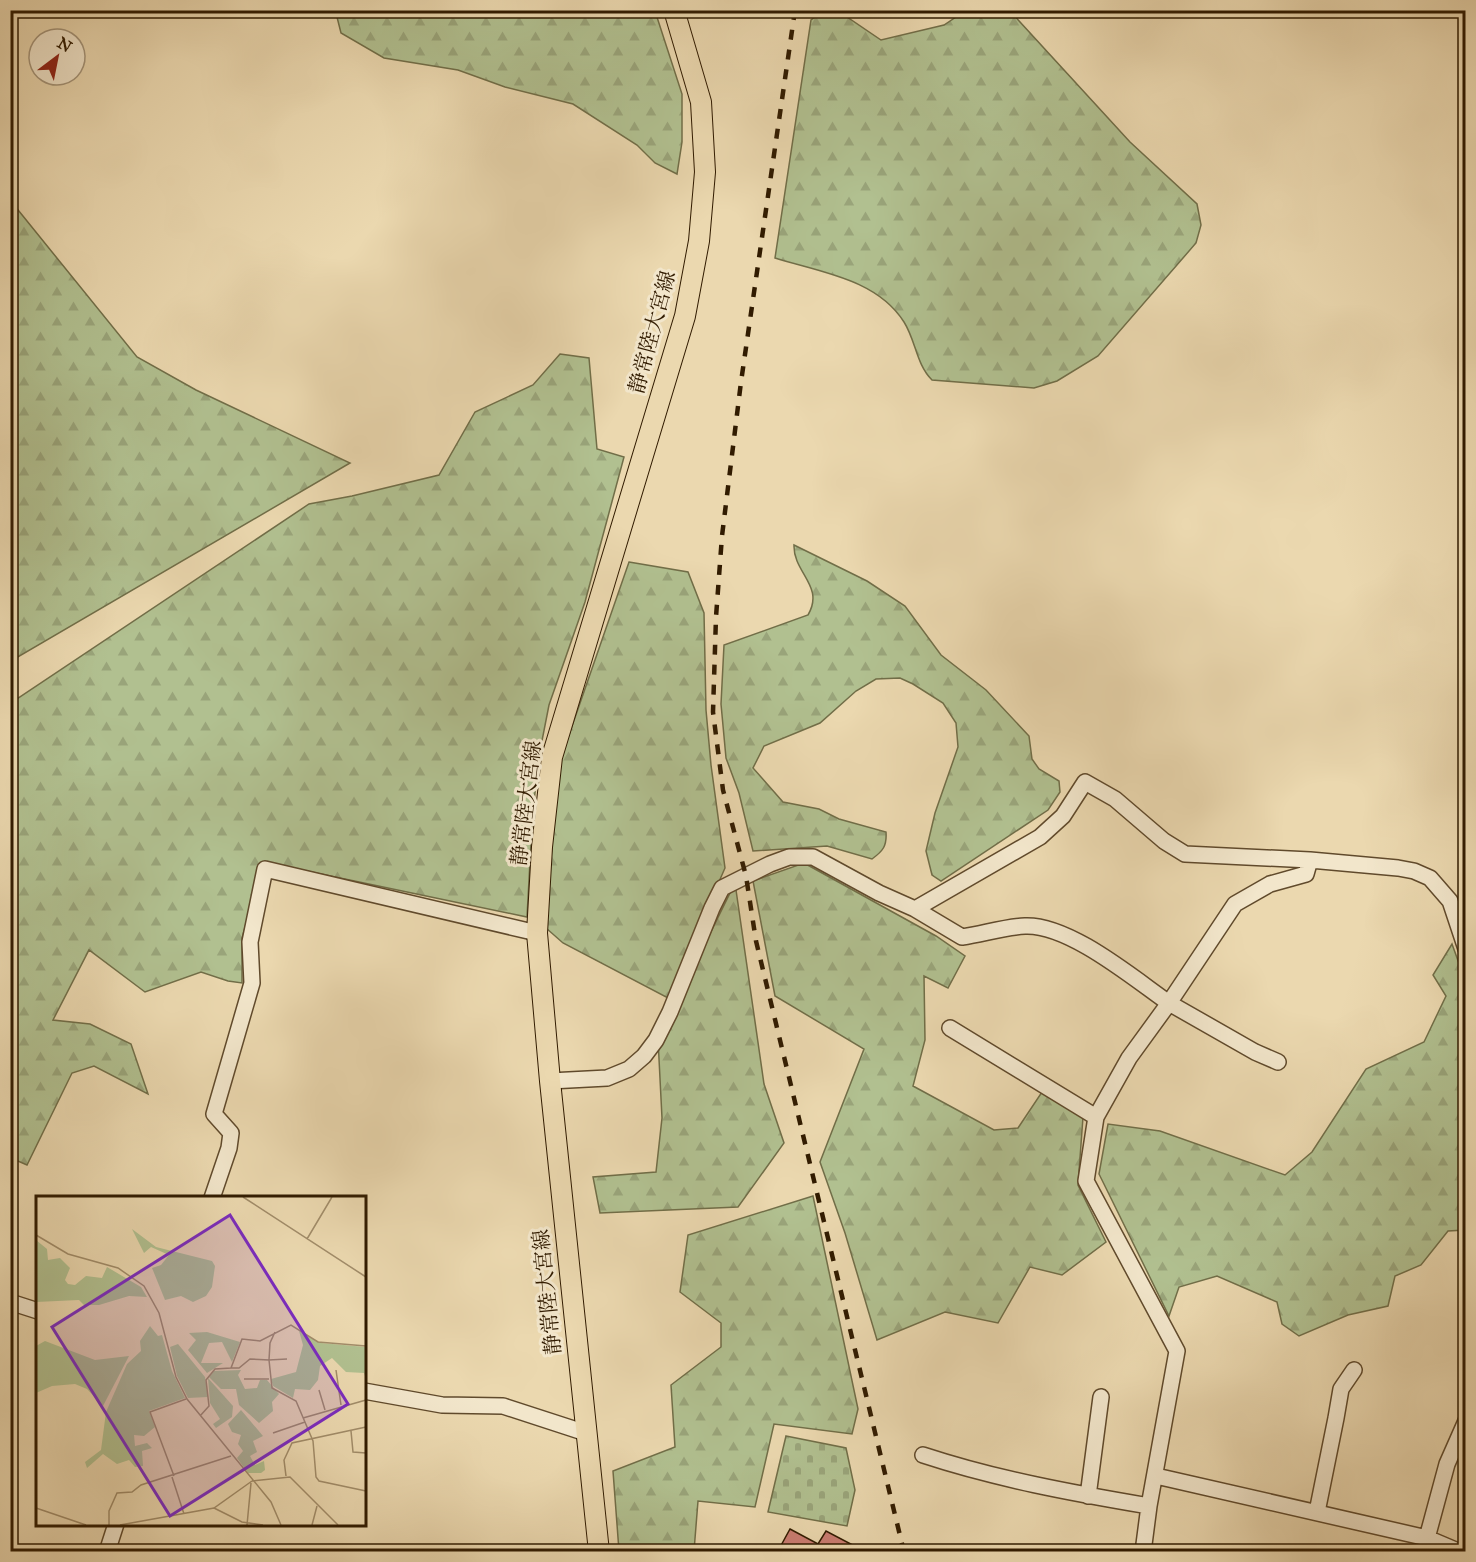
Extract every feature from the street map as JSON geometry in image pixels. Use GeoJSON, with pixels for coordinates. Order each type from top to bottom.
{"type":"FeatureCollection","features":[{"type":"Feature","properties":{"kind":"main road","name":"静常陸大宮線"},"geometry":{"type":"LineString","coordinates":[[599,1551],[550,1081],[537,933],[542,848],[552,757],[685,316],[699,241],[705,172],[701,102],[674,10]]}},
{"type":"Feature","properties":{"kind":"street"},"geometry":{"type":"LineString","coordinates":[[915,909],[1040,837],[1063,816],[1085,782],[1115,799],[1164,841],[1185,855],[1310,860],[1398,868],[1430,878],[1450,901],[1466,949]]}},
{"type":"Feature","properties":{"kind":"street"},"geometry":{"type":"LineString","coordinates":[[550,1081],[607,1078],[629,1069],[644,1056],[656,1040],[670,1012],[722,888],[789,857],[813,857],[879,893],[915,909],[962,937],[1028,926],[1058,931],[1086,946],[1169,1003],[1255,1052],[1278,1062]]}},
{"type":"Feature","properties":{"kind":"street"},"geometry":{"type":"LineString","coordinates":[[1143,1551],[1177,1351],[1086,1181],[1096,1117],[1129,1058],[1235,904],[1270,884],[1306,874],[1310,860]]}},
{"type":"Feature","properties":{"kind":"street"},"geometry":{"type":"LineString","coordinates":[[212,1196],[230,1148],[231,1133],[214,1114],[252,983],[250,942],[265,869],[537,933]]}},
{"type":"Feature","properties":{"kind":"street"},"geometry":{"type":"LineString","coordinates":[[950,1028],[1096,1117]]}},
{"type":"Feature","properties":{"kind":"street"},"geometry":{"type":"LineString","coordinates":[[10,1302],[36,1310]]}},
{"type":"Feature","properties":{"kind":"street"},"geometry":{"type":"LineString","coordinates":[[1317,1512],[1341,1389],[1354,1370]]}},
{"type":"Feature","properties":{"kind":"street"},"geometry":{"type":"LineString","coordinates":[[366,1391],[442,1404],[502,1407],[586,1433]]}},
{"type":"Feature","properties":{"kind":"street"},"geometry":{"type":"LineString","coordinates":[[1088,1496],[1101,1397]]}},
{"type":"Feature","properties":{"kind":"street"},"geometry":{"type":"LineString","coordinates":[[1427,1538],[1447,1464],[1466,1421]]}},
{"type":"Feature","properties":{"kind":"street"},"geometry":{"type":"LineString","coordinates":[[923,1455],[970,1470],[1088,1496],[1149,1506]]}},
{"type":"Feature","properties":{"kind":"street"},"geometry":{"type":"LineString","coordinates":[[1156,1476],[1427,1538],[1460,1551]]}},
{"type":"Feature","properties":{"kind":"street"},"geometry":{"type":"LineString","coordinates":[[106,1551],[115,1526]]}},
{"type":"Feature","properties":{"kind":"green space"},"geometry":{"type":"Polygon","coordinates":[[[320,11],[655,11],[682,94],[682,142],[677,174],[655,163],[637,145],[573,104],[505,87],[458,70],[384,58],[341,33],[337,17],[320,11]]]}},
{"type":"Feature","properties":{"kind":"green space"},"geometry":{"type":"Polygon","coordinates":[[[965,11],[1010,11],[1130,142],[1197,204],[1201,225],[1196,243],[1098,356],[1057,381],[1034,388],[932,380],[919,360],[904,322],[893,307],[879,296],[846,279],[775,258],[811,20],[821,13],[844,15],[881,40],[944,25],[965,11]]]}},
{"type":"Feature","properties":{"kind":"green space"},"geometry":{"type":"Polygon","coordinates":[[[10,200],[137,357],[196,390],[350,463],[11,661],[10,200]]]}},
{"type":"Feature","properties":{"kind":"green space"},"geometry":{"type":"Polygon","coordinates":[[[560,354],[589,358],[597,449],[624,457],[585,602],[549,705],[538,761],[527,917],[263,862],[242,938],[242,983],[201,972],[145,992],[89,950],[53,1020],[90,1024],[131,1044],[148,1094],[94,1066],[72,1073],[27,1165],[11,1158],[11,703],[309,504],[439,475],[475,412],[533,385],[560,354]]]}},
{"type":"Feature","properties":{"kind":"green space"},"geometry":{"type":"Polygon","coordinates":[[[794,545],[867,581],[905,606],[941,655],[986,690],[1029,736],[1032,759],[1039,769],[1059,781],[1060,792],[1048,810],[941,881],[932,875],[926,851],[935,813],[958,747],[956,723],[943,703],[913,684],[900,678],[876,679],[856,691],[820,723],[764,746],[753,768],[783,802],[819,809],[839,819],[886,832],[886,841],[882,851],[872,859],[827,846],[753,851],[739,793],[726,758],[721,704],[724,645],[808,615],[813,596],[811,587],[798,564],[794,545]]]}},
{"type":"Feature","properties":{"kind":"green space"},"geometry":{"type":"Polygon","coordinates":[[[629,562],[688,572],[704,613],[706,710],[725,868],[668,998],[563,943],[546,928],[553,829],[562,755],[629,562]]]}},
{"type":"Feature","properties":{"kind":"green space"},"geometry":{"type":"Polygon","coordinates":[[[804,863],[936,936],[965,956],[948,988],[924,976],[925,1040],[913,1086],[994,1130],[1018,1128],[1042,1092],[1083,1117],[1078,1185],[1106,1242],[1062,1275],[1030,1267],[998,1323],[945,1312],[877,1340],[845,1233],[820,1162],[864,1049],[775,996],[753,881],[804,863]]]}},
{"type":"Feature","properties":{"kind":"green space"},"geometry":{"type":"Polygon","coordinates":[[[735,883],[764,1084],[784,1143],[738,1207],[600,1213],[593,1177],[656,1172],[662,1118],[658,1039],[735,883]]]}},
{"type":"Feature","properties":{"kind":"green space"},"geometry":{"type":"Polygon","coordinates":[[[1452,944],[1465,980],[1465,1230],[1448,1231],[1421,1265],[1395,1276],[1388,1306],[1348,1315],[1299,1336],[1282,1324],[1277,1302],[1217,1276],[1179,1287],[1169,1316],[1099,1174],[1108,1124],[1160,1131],[1285,1175],[1312,1152],[1366,1069],[1424,1042],[1446,996],[1433,975],[1452,944]]]}},
{"type":"Feature","properties":{"kind":"green space"},"geometry":{"type":"Polygon","coordinates":[[[813,1196],[858,1409],[852,1434],[774,1424],[755,1507],[698,1501],[694,1551],[619,1551],[613,1471],[675,1447],[671,1385],[721,1347],[721,1323],[680,1292],[688,1235],[813,1196]]]}},
{"type":"Feature","properties":{"kind":"green space"},"geometry":{"type":"Polygon","coordinates":[[[786,1436],[846,1448],[855,1490],[847,1526],[768,1512],[786,1436]]]}},
{"type":"Feature","properties":{"kind":"building"},"geometry":{"type":"Polygon","coordinates":[[[790,1529],[818,1544],[826,1531],[864,1551],[778,1551],[790,1529]]]}},
{"type":"Feature","properties":{"kind":"railway"},"geometry":{"type":"LineString","coordinates":[[795,10],[741,382],[722,536],[716,617],[713,712],[723,790],[746,876],[756,941],[904,1552]]}}]}
